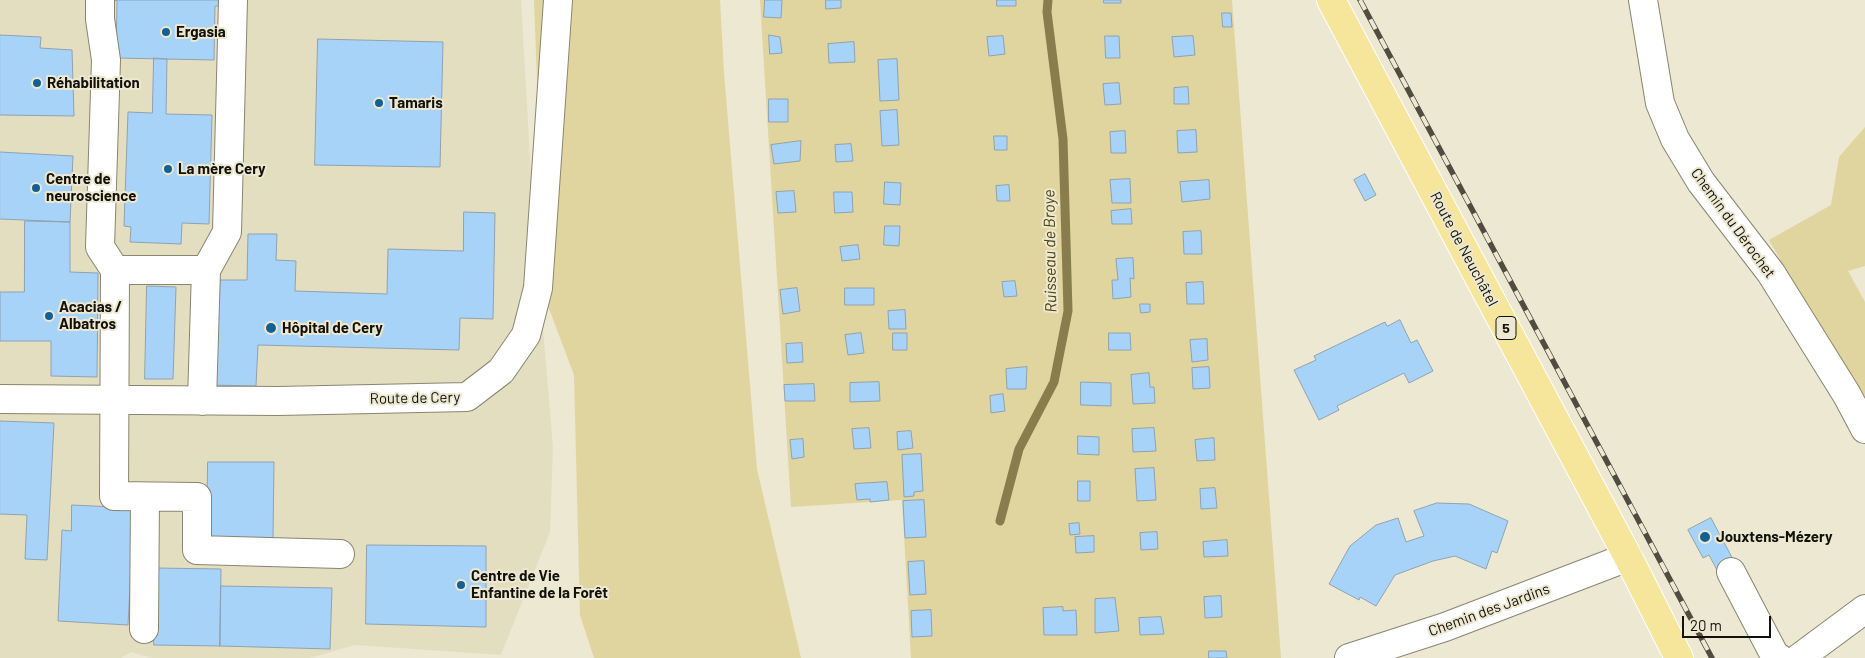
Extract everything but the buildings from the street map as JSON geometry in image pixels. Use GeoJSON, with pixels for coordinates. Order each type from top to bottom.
{"type":"FeatureCollection","features":[{"type":"Feature","properties":{"kind":"main road","name":"Route de Neuchâtel"},"geometry":{"type":"LineString","coordinates":[[1331,0],[1628,557],[1678,658]]}},
{"type":"Feature","properties":{"kind":"street"},"geometry":{"type":"LineString","coordinates":[[100,0],[100,19],[106,60],[100,247],[115,270],[114,496],[197,497],[197,550],[340,554]]}},
{"type":"Feature","properties":{"kind":"street"},"geometry":{"type":"LineString","coordinates":[[202,400],[206,270],[227,232],[233,0]]}},
{"type":"Feature","properties":{"kind":"street","name":"Route de Cery"},"geometry":{"type":"LineString","coordinates":[[0,399],[202,400],[467,397],[501,372],[526,336],[538,288],[558,0]]}},
{"type":"Feature","properties":{"kind":"street","name":"Chemin du Dérochet"},"geometry":{"type":"LineString","coordinates":[[1643,0],[1660,103],[1675,139],[1701,182],[1771,273],[1847,395],[1865,429]]}},
{"type":"Feature","properties":{"kind":"street"},"geometry":{"type":"LineString","coordinates":[[115,270],[206,270]]}},
{"type":"Feature","properties":{"kind":"street"},"geometry":{"type":"LineString","coordinates":[[144,629],[145,497]]}},
{"type":"Feature","properties":{"kind":"street","name":"Chemin des Jardins"},"geometry":{"type":"LineString","coordinates":[[1349,658],[1445,627],[1628,557]]}},
{"type":"Feature","properties":{"kind":"street"},"geometry":{"type":"LineString","coordinates":[[1731,572],[1774,656],[1779,658]]}},
{"type":"Feature","properties":{"kind":"street"},"geometry":{"type":"LineString","coordinates":[[1799,658],[1865,609]]}},
{"type":"Feature","properties":{"kind":"shaded area","name":"Hôpital de Cery"},"geometry":{"type":"Polygon","coordinates":[[[0,0],[521,0],[533,210],[553,447],[550,532],[501,655],[355,645],[310,658],[152,658],[131,652],[121,658],[0,658],[0,0]]]}},
{"type":"Feature","properties":{"kind":"shaded area"},"geometry":{"type":"Polygon","coordinates":[[[534,0],[720,0],[724,73],[757,469],[801,658],[594,658],[580,615],[574,375],[545,298],[534,0]]]}},
{"type":"Feature","properties":{"kind":"shaded area"},"geometry":{"type":"Polygon","coordinates":[[[760,0],[1232,0],[1281,658],[911,658],[902,500],[791,507],[760,0]]]}},
{"type":"Feature","properties":{"kind":"shaded area"},"geometry":{"type":"Polygon","coordinates":[[[1865,127],[1865,266],[1848,271],[1865,302],[1865,407],[1769,240],[1831,205],[1839,157],[1865,127]]]}},
{"type":"Feature","properties":{"kind":"waterway","name":"Ruisseau de Broye"},"geometry":{"type":"LineString","coordinates":[[1000,521],[1019,449],[1054,382],[1068,311],[1063,139],[1047,12],[1048,0]]}},
{"type":"Feature","properties":{"kind":"railway"},"geometry":{"type":"LineString","coordinates":[[1360,0],[1712,658]]}},
{"type":"Feature","properties":{"kind":"place","name":"Ergasia"},"geometry":{"type":"Point","coordinates":[166,32]}},
{"type":"Feature","properties":{"kind":"place","name":"Réhabilitation"},"geometry":{"type":"Point","coordinates":[37,83]}},
{"type":"Feature","properties":{"kind":"place","name":"Tamaris"},"geometry":{"type":"Point","coordinates":[379,103]}},
{"type":"Feature","properties":{"kind":"place","name":"La mère Cery"},"geometry":{"type":"Point","coordinates":[168,169]}},
{"type":"Feature","properties":{"kind":"place","name":"Centre de neuroscience"},"geometry":{"type":"Point","coordinates":[36,188]}},
{"type":"Feature","properties":{"kind":"place","name":"Acacias / Albatros"},"geometry":{"type":"Point","coordinates":[49,316]}},
{"type":"Feature","properties":{"kind":"place","name":"Hôpital de Cery"},"geometry":{"type":"Point","coordinates":[271,328]}},
{"type":"Feature","properties":{"kind":"place","name":"Jouxtens-Mézery"},"geometry":{"type":"Point","coordinates":[1705,537]}},
{"type":"Feature","properties":{"kind":"place","name":"Centre de Vie Enfantine de la Forêt"},"geometry":{"type":"Point","coordinates":[461,585]}}]}
